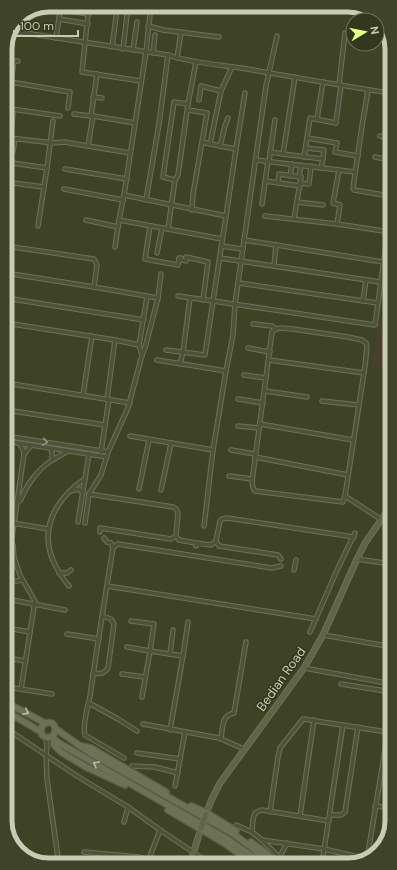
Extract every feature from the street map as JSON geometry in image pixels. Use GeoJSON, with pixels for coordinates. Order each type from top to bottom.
{"type":"FeatureCollection","features":[{"type":"Feature","properties":{"kind":"main road","name":"Bedian Road"},"geometry":{"type":"LineString","coordinates":[[192,858],[200,829],[220,783],[304,668],[323,635],[357,559],[385,515]]}},
{"type":"Feature","properties":{"kind":"main road"},"geometry":{"type":"LineString","coordinates":[[12,705],[46,723],[52,723],[56,729],[90,754],[232,833],[263,858]]}},
{"type":"Feature","properties":{"kind":"main road"},"geometry":{"type":"LineString","coordinates":[[12,715],[41,732],[42,735],[59,743],[227,839],[255,858]]}},
{"type":"Feature","properties":{"kind":"main road"},"geometry":{"type":"LineString","coordinates":[[41,732],[42,725],[46,723]]}},
{"type":"Feature","properties":{"kind":"main road"},"geometry":{"type":"LineString","coordinates":[[50,738],[54,735],[56,729]]}},
{"type":"Feature","properties":{"kind":"main road"},"geometry":{"type":"LineString","coordinates":[[50,738],[61,752],[86,767],[120,782],[174,813],[245,858]]}},
{"type":"Feature","properties":{"kind":"main road"},"geometry":{"type":"LineString","coordinates":[[79,746],[91,748],[196,809],[206,813],[239,833],[274,858]]}},
{"type":"Feature","properties":{"kind":"street"},"geometry":{"type":"LineString","coordinates":[[56,38],[60,12]]}},
{"type":"Feature","properties":{"kind":"street"},"geometry":{"type":"LineString","coordinates":[[74,12],[89,14],[82,72],[141,81]]}},
{"type":"Feature","properties":{"kind":"street"},"geometry":{"type":"LineString","coordinates":[[112,47],[117,12]]}},
{"type":"Feature","properties":{"kind":"street"},"geometry":{"type":"LineString","coordinates":[[115,247],[146,52],[150,12]]}},
{"type":"Feature","properties":{"kind":"street"},"geometry":{"type":"LineString","coordinates":[[123,49],[128,15]]}},
{"type":"Feature","properties":{"kind":"street"},"geometry":{"type":"LineString","coordinates":[[59,19],[88,24]]}},
{"type":"Feature","properties":{"kind":"street"},"geometry":{"type":"LineString","coordinates":[[133,50],[137,22]]}},
{"type":"Feature","properties":{"kind":"street"},"geometry":{"type":"LineString","coordinates":[[148,26],[163,30],[219,37]]}},
{"type":"Feature","properties":{"kind":"street"},"geometry":{"type":"LineString","coordinates":[[177,58],[181,32]]}},
{"type":"Feature","properties":{"kind":"street"},"geometry":{"type":"LineString","coordinates":[[16,33],[168,55],[196,62],[385,92]]}},
{"type":"Feature","properties":{"kind":"street"},"geometry":{"type":"LineString","coordinates":[[304,157],[310,118],[336,123],[345,33]]}},
{"type":"Feature","properties":{"kind":"street"},"geometry":{"type":"LineString","coordinates":[[153,53],[156,35]]}},
{"type":"Feature","properties":{"kind":"street"},"geometry":{"type":"LineString","coordinates":[[204,526],[213,450],[233,335],[235,304],[266,86],[277,36]]}},
{"type":"Feature","properties":{"kind":"street"},"geometry":{"type":"LineString","coordinates":[[146,200],[159,124],[168,55]]}},
{"type":"Feature","properties":{"kind":"street"},"geometry":{"type":"LineString","coordinates":[[12,72],[14,61],[18,61]]}},
{"type":"Feature","properties":{"kind":"street"},"geometry":{"type":"LineString","coordinates":[[168,229],[196,62]]}},
{"type":"Feature","properties":{"kind":"street"},"geometry":{"type":"LineString","coordinates":[[210,144],[221,91],[232,67]]}},
{"type":"Feature","properties":{"kind":"street"},"geometry":{"type":"LineString","coordinates":[[88,146],[97,74]]}},
{"type":"Feature","properties":{"kind":"street"},"geometry":{"type":"LineString","coordinates":[[283,154],[295,77]]}},
{"type":"Feature","properties":{"kind":"street"},"geometry":{"type":"LineString","coordinates":[[12,82],[70,92],[68,108]]}},
{"type":"Feature","properties":{"kind":"street"},"geometry":{"type":"LineString","coordinates":[[317,119],[323,82]]}},
{"type":"Feature","properties":{"kind":"street"},"geometry":{"type":"LineString","coordinates":[[199,100],[201,86],[221,91]]}},
{"type":"Feature","properties":{"kind":"street"},"geometry":{"type":"LineString","coordinates":[[368,90],[353,188],[354,190],[385,195]]}},
{"type":"Feature","properties":{"kind":"street"},"geometry":{"type":"LineString","coordinates":[[166,350],[205,355],[245,93]]}},
{"type":"Feature","properties":{"kind":"street"},"geometry":{"type":"LineString","coordinates":[[93,97],[102,98]]}},
{"type":"Feature","properties":{"kind":"street"},"geometry":{"type":"LineString","coordinates":[[175,180],[163,177],[174,102],[188,104]]}},
{"type":"Feature","properties":{"kind":"street"},"geometry":{"type":"LineString","coordinates":[[12,109],[60,116]]}},
{"type":"Feature","properties":{"kind":"street"},"geometry":{"type":"LineString","coordinates":[[188,110],[207,113],[193,194],[192,210]]}},
{"type":"Feature","properties":{"kind":"street"},"geometry":{"type":"LineString","coordinates":[[12,122],[13,114]]}},
{"type":"Feature","properties":{"kind":"street"},"geometry":{"type":"LineString","coordinates":[[74,114],[135,122]]}},
{"type":"Feature","properties":{"kind":"street"},"geometry":{"type":"LineString","coordinates":[[220,146],[228,118]]}},
{"type":"Feature","properties":{"kind":"street"},"geometry":{"type":"LineString","coordinates":[[262,204],[275,120]]}},
{"type":"Feature","properties":{"kind":"street"},"geometry":{"type":"LineString","coordinates":[[38,226],[53,121]]}},
{"type":"Feature","properties":{"kind":"street"},"geometry":{"type":"LineString","coordinates":[[380,136],[385,137]]}},
{"type":"Feature","properties":{"kind":"street"},"geometry":{"type":"LineString","coordinates":[[12,138],[53,144],[64,142],[130,153]]}},
{"type":"Feature","properties":{"kind":"street"},"geometry":{"type":"LineString","coordinates":[[307,138],[337,143],[335,152],[358,156]]}},
{"type":"Feature","properties":{"kind":"street"},"geometry":{"type":"LineString","coordinates":[[13,151],[15,139]]}},
{"type":"Feature","properties":{"kind":"street"},"geometry":{"type":"LineString","coordinates":[[202,142],[236,149]]}},
{"type":"Feature","properties":{"kind":"street"},"geometry":{"type":"LineString","coordinates":[[306,148],[324,150],[321,168]]}},
{"type":"Feature","properties":{"kind":"street"},"geometry":{"type":"LineString","coordinates":[[270,152],[323,159]]}},
{"type":"Feature","properties":{"kind":"street"},"geometry":{"type":"LineString","coordinates":[[375,158],[385,159]]}},
{"type":"Feature","properties":{"kind":"street"},"geometry":{"type":"LineString","coordinates":[[256,160],[355,172]]}},
{"type":"Feature","properties":{"kind":"street"},"geometry":{"type":"LineString","coordinates":[[12,163],[47,168]]}},
{"type":"Feature","properties":{"kind":"street"},"geometry":{"type":"LineString","coordinates":[[290,176],[292,164]]}},
{"type":"Feature","properties":{"kind":"street"},"geometry":{"type":"LineString","coordinates":[[294,219],[301,177],[299,177],[300,165]]}},
{"type":"Feature","properties":{"kind":"street"},"geometry":{"type":"LineString","coordinates":[[265,180],[278,183],[309,184],[311,166]]}},
{"type":"Feature","properties":{"kind":"street"},"geometry":{"type":"LineString","coordinates":[[65,170],[127,179]]}},
{"type":"Feature","properties":{"kind":"street"},"geometry":{"type":"LineString","coordinates":[[337,224],[340,204],[333,203],[339,170]]}},
{"type":"Feature","properties":{"kind":"street"},"geometry":{"type":"LineString","coordinates":[[278,183],[279,174],[299,177]]}},
{"type":"Feature","properties":{"kind":"street"},"geometry":{"type":"LineString","coordinates":[[12,183],[44,187]]}},
{"type":"Feature","properties":{"kind":"street"},"geometry":{"type":"LineString","coordinates":[[64,189],[146,200],[226,216]]}},
{"type":"Feature","properties":{"kind":"street"},"geometry":{"type":"LineString","coordinates":[[297,202],[322,205]]}},
{"type":"Feature","properties":{"kind":"street"},"geometry":{"type":"LineString","coordinates":[[265,216],[337,224],[385,231]]}},
{"type":"Feature","properties":{"kind":"street"},"geometry":{"type":"LineString","coordinates":[[86,220],[118,226]]}},
{"type":"Feature","properties":{"kind":"street"},"geometry":{"type":"LineString","coordinates":[[119,220],[222,239]]}},
{"type":"Feature","properties":{"kind":"street"},"geometry":{"type":"LineString","coordinates":[[150,226],[145,259],[178,265],[179,258],[186,261],[186,257],[208,262],[203,300]]}},
{"type":"Feature","properties":{"kind":"street"},"geometry":{"type":"LineString","coordinates":[[157,253],[162,228]]}},
{"type":"Feature","properties":{"kind":"street"},"geometry":{"type":"LineString","coordinates":[[244,240],[383,262]]}},
{"type":"Feature","properties":{"kind":"street"},"geometry":{"type":"LineString","coordinates":[[274,266],[276,245]]}},
{"type":"Feature","properties":{"kind":"street"},"geometry":{"type":"LineString","coordinates":[[221,246],[243,249]]}},
{"type":"Feature","properties":{"kind":"street"},"geometry":{"type":"LineString","coordinates":[[12,247],[94,259],[97,265],[94,287]]}},
{"type":"Feature","properties":{"kind":"street"},"geometry":{"type":"LineString","coordinates":[[178,296],[375,325],[385,252]]}},
{"type":"Feature","properties":{"kind":"street"},"geometry":{"type":"LineString","coordinates":[[220,258],[380,282]]}},
{"type":"Feature","properties":{"kind":"street"},"geometry":{"type":"LineString","coordinates":[[12,274],[158,298]]}},
{"type":"Feature","properties":{"kind":"street"},"geometry":{"type":"LineString","coordinates":[[85,523],[89,494],[101,475],[108,452],[130,403],[158,298],[161,274]]}},
{"type":"Feature","properties":{"kind":"street"},"geometry":{"type":"LineString","coordinates":[[363,301],[366,280]]}},
{"type":"Feature","properties":{"kind":"street"},"geometry":{"type":"LineString","coordinates":[[239,283],[378,303]]}},
{"type":"Feature","properties":{"kind":"street"},"geometry":{"type":"LineString","coordinates":[[142,354],[139,345],[147,297]]}},
{"type":"Feature","properties":{"kind":"street"},"geometry":{"type":"LineString","coordinates":[[180,364],[190,298]]}},
{"type":"Feature","properties":{"kind":"street"},"geometry":{"type":"LineString","coordinates":[[12,299],[144,320]]}},
{"type":"Feature","properties":{"kind":"street"},"geometry":{"type":"LineString","coordinates":[[12,324],[139,345]]}},
{"type":"Feature","properties":{"kind":"street"},"geometry":{"type":"LineString","coordinates":[[253,324],[362,340],[366,343],[367,347],[364,373],[343,502],[255,491],[252,488],[255,455],[265,392],[272,332],[276,328]]}},
{"type":"Feature","properties":{"kind":"street"},"geometry":{"type":"LineString","coordinates":[[83,395],[92,336]]}},
{"type":"Feature","properties":{"kind":"street"},"geometry":{"type":"LineString","coordinates":[[100,456],[115,340]]}},
{"type":"Feature","properties":{"kind":"street"},"geometry":{"type":"LineString","coordinates":[[248,348],[270,352]]}},
{"type":"Feature","properties":{"kind":"street"},"geometry":{"type":"LineString","coordinates":[[157,360],[226,371]]}},
{"type":"Feature","properties":{"kind":"street"},"geometry":{"type":"LineString","coordinates":[[268,360],[364,373]]}},
{"type":"Feature","properties":{"kind":"street"},"geometry":{"type":"LineString","coordinates":[[244,375],[266,378]]}},
{"type":"Feature","properties":{"kind":"street"},"geometry":{"type":"LineString","coordinates":[[12,384],[130,403]]}},
{"type":"Feature","properties":{"kind":"street"},"geometry":{"type":"LineString","coordinates":[[265,392],[307,398]]}},
{"type":"Feature","properties":{"kind":"street"},"geometry":{"type":"LineString","coordinates":[[238,399],[263,403]]}},
{"type":"Feature","properties":{"kind":"street"},"geometry":{"type":"LineString","coordinates":[[322,401],[359,405]]}},
{"type":"Feature","properties":{"kind":"street"},"geometry":{"type":"LineString","coordinates":[[12,411],[105,425]]}},
{"type":"Feature","properties":{"kind":"street"},"geometry":{"type":"LineString","coordinates":[[238,426],[259,426],[353,440]]}},
{"type":"Feature","properties":{"kind":"street"},"geometry":{"type":"LineString","coordinates":[[130,436],[213,450]]}},
{"type":"Feature","properties":{"kind":"street"},"geometry":{"type":"LineString","coordinates":[[12,437],[108,452]]}},
{"type":"Feature","properties":{"kind":"street"},"geometry":{"type":"LineString","coordinates":[[139,489],[149,440]]}},
{"type":"Feature","properties":{"kind":"street"},"geometry":{"type":"LineString","coordinates":[[12,442],[107,457]]}},
{"type":"Feature","properties":{"kind":"street"},"geometry":{"type":"LineString","coordinates":[[161,490],[170,443]]}},
{"type":"Feature","properties":{"kind":"street"},"geometry":{"type":"LineString","coordinates":[[12,536],[24,454],[20,444]]}},
{"type":"Feature","properties":{"kind":"street"},"geometry":{"type":"LineString","coordinates":[[24,454],[32,446]]}},
{"type":"Feature","properties":{"kind":"street"},"geometry":{"type":"LineString","coordinates":[[50,448],[52,452],[52,460]]}},
{"type":"Feature","properties":{"kind":"street"},"geometry":{"type":"LineString","coordinates":[[231,450],[348,475]]}},
{"type":"Feature","properties":{"kind":"street"},"geometry":{"type":"LineString","coordinates":[[17,502],[20,501],[23,493],[41,469],[52,460],[68,451]]}},
{"type":"Feature","properties":{"kind":"street"},"geometry":{"type":"LineString","coordinates":[[78,522],[89,454]]}},
{"type":"Feature","properties":{"kind":"street"},"geometry":{"type":"LineString","coordinates":[[229,476],[252,479]]}},
{"type":"Feature","properties":{"kind":"street"},"geometry":{"type":"LineString","coordinates":[[69,586],[60,575],[49,550],[49,529],[52,514],[56,507],[72,488],[85,479]]}},
{"type":"Feature","properties":{"kind":"street"},"geometry":{"type":"LineString","coordinates":[[70,491],[79,489],[83,493]]}},
{"type":"Feature","properties":{"kind":"street"},"geometry":{"type":"LineString","coordinates":[[89,494],[173,507],[178,512],[176,536],[179,540],[196,544],[211,545],[216,541],[220,521],[225,518],[354,535],[310,632]]}},
{"type":"Feature","properties":{"kind":"street"},"geometry":{"type":"LineString","coordinates":[[345,496],[385,521]]}},
{"type":"Feature","properties":{"kind":"street"},"geometry":{"type":"LineString","coordinates":[[14,523],[49,529]]}},
{"type":"Feature","properties":{"kind":"street"},"geometry":{"type":"LineString","coordinates":[[100,532],[100,528],[164,540],[171,539],[176,536]]}},
{"type":"Feature","properties":{"kind":"street"},"geometry":{"type":"LineString","coordinates":[[104,538],[113,548]]}},
{"type":"Feature","properties":{"kind":"street"},"geometry":{"type":"LineString","coordinates":[[216,541],[223,549],[278,555],[281,559]]}},
{"type":"Feature","properties":{"kind":"street"},"geometry":{"type":"LineString","coordinates":[[124,758],[85,735],[84,729],[113,548],[118,544],[126,543],[272,568],[281,566]]}},
{"type":"Feature","properties":{"kind":"street"},"geometry":{"type":"LineString","coordinates":[[12,544],[16,564],[22,580],[35,603],[21,689]]}},
{"type":"Feature","properties":{"kind":"street"},"geometry":{"type":"LineString","coordinates":[[357,559],[385,563]]}},
{"type":"Feature","properties":{"kind":"street"},"geometry":{"type":"LineString","coordinates":[[294,570],[296,560]]}},
{"type":"Feature","properties":{"kind":"street"},"geometry":{"type":"LineString","coordinates":[[60,573],[67,573],[71,570]]}},
{"type":"Feature","properties":{"kind":"street"},"geometry":{"type":"LineString","coordinates":[[12,581],[17,582],[22,580]]}},
{"type":"Feature","properties":{"kind":"street"},"geometry":{"type":"LineString","coordinates":[[107,586],[316,619]]}},
{"type":"Feature","properties":{"kind":"street"},"geometry":{"type":"LineString","coordinates":[[12,600],[65,610]]}},
{"type":"Feature","properties":{"kind":"street"},"geometry":{"type":"LineString","coordinates":[[93,673],[101,674],[108,668],[114,624],[111,619],[102,616]]}},
{"type":"Feature","properties":{"kind":"street"},"geometry":{"type":"LineString","coordinates":[[131,621],[154,624],[142,697]]}},
{"type":"Feature","properties":{"kind":"street"},"geometry":{"type":"LineString","coordinates":[[170,730],[188,622]]}},
{"type":"Feature","properties":{"kind":"street"},"geometry":{"type":"LineString","coordinates":[[12,629],[30,632]]}},
{"type":"Feature","properties":{"kind":"street"},"geometry":{"type":"LineString","coordinates":[[170,654],[174,630]]}},
{"type":"Feature","properties":{"kind":"street"},"geometry":{"type":"LineString","coordinates":[[67,634],[99,639]]}},
{"type":"Feature","properties":{"kind":"street"},"geometry":{"type":"LineString","coordinates":[[323,635],[385,646]]}},
{"type":"Feature","properties":{"kind":"street"},"geometry":{"type":"LineString","coordinates":[[221,738],[223,721],[225,717],[234,713],[246,642]]}},
{"type":"Feature","properties":{"kind":"street"},"geometry":{"type":"LineString","coordinates":[[127,647],[183,656]]}},
{"type":"Feature","properties":{"kind":"street"},"geometry":{"type":"LineString","coordinates":[[12,659],[26,661]]}},
{"type":"Feature","properties":{"kind":"street"},"geometry":{"type":"LineString","coordinates":[[304,668],[385,683]]}},
{"type":"Feature","properties":{"kind":"street"},"geometry":{"type":"LineString","coordinates":[[122,674],[146,677]]}},
{"type":"Feature","properties":{"kind":"street"},"geometry":{"type":"LineString","coordinates":[[341,684],[385,691]]}},
{"type":"Feature","properties":{"kind":"street"},"geometry":{"type":"LineString","coordinates":[[12,688],[52,694]]}},
{"type":"Feature","properties":{"kind":"street"},"geometry":{"type":"LineString","coordinates":[[89,703],[137,731]]}},
{"type":"Feature","properties":{"kind":"street"},"geometry":{"type":"LineString","coordinates":[[270,812],[280,748],[303,719],[385,732]]}},
{"type":"Feature","properties":{"kind":"street"},"geometry":{"type":"LineString","coordinates":[[300,816],[314,720]]}},
{"type":"Feature","properties":{"kind":"street"},"geometry":{"type":"LineString","coordinates":[[143,724],[221,738],[244,749]]}},
{"type":"Feature","properties":{"kind":"street"},"geometry":{"type":"LineString","coordinates":[[323,858],[343,725]]}},
{"type":"Feature","properties":{"kind":"street"},"geometry":{"type":"LineString","coordinates":[[330,815],[341,815],[345,812],[358,727]]}},
{"type":"Feature","properties":{"kind":"street"},"geometry":{"type":"LineString","coordinates":[[12,732],[77,776],[128,807],[202,858]]}},
{"type":"Feature","properties":{"kind":"street"},"geometry":{"type":"LineString","coordinates":[[175,786],[185,732]]}},
{"type":"Feature","properties":{"kind":"street"},"geometry":{"type":"LineString","coordinates":[[50,738],[46,755],[47,779],[58,858]]}},
{"type":"Feature","properties":{"kind":"street"},"geometry":{"type":"LineString","coordinates":[[368,851],[385,750]]}},
{"type":"Feature","properties":{"kind":"street"},"geometry":{"type":"LineString","coordinates":[[137,753],[180,759]]}},
{"type":"Feature","properties":{"kind":"street"},"geometry":{"type":"LineString","coordinates":[[132,766],[155,767],[178,773]]}},
{"type":"Feature","properties":{"kind":"street"},"geometry":{"type":"LineString","coordinates":[[375,806],[385,807]]}},
{"type":"Feature","properties":{"kind":"street"},"geometry":{"type":"LineString","coordinates":[[124,822],[128,807]]}},
{"type":"Feature","properties":{"kind":"street"},"geometry":{"type":"LineString","coordinates":[[252,832],[255,813],[262,810],[329,820]]}},
{"type":"Feature","properties":{"kind":"street"},"geometry":{"type":"LineString","coordinates":[[236,825],[252,832],[262,840],[276,858]]}},
{"type":"Feature","properties":{"kind":"street"},"geometry":{"type":"LineString","coordinates":[[150,858],[160,830]]}},
{"type":"Feature","properties":{"kind":"street"},"geometry":{"type":"LineString","coordinates":[[262,840],[324,848],[358,857]]}},
{"type":"Feature","properties":{"kind":"street"},"geometry":{"type":"LineString","coordinates":[[279,858],[287,844]]}},
{"type":"Feature","properties":{"kind":"street"},"geometry":{"type":"LineString","coordinates":[[84,852],[140,858]]}},
{"type":"Feature","properties":{"kind":"shaded area"},"geometry":{"type":"Polygon","coordinates":[[[379,312],[385,313],[385,369],[372,368],[379,312]]]}}]}
